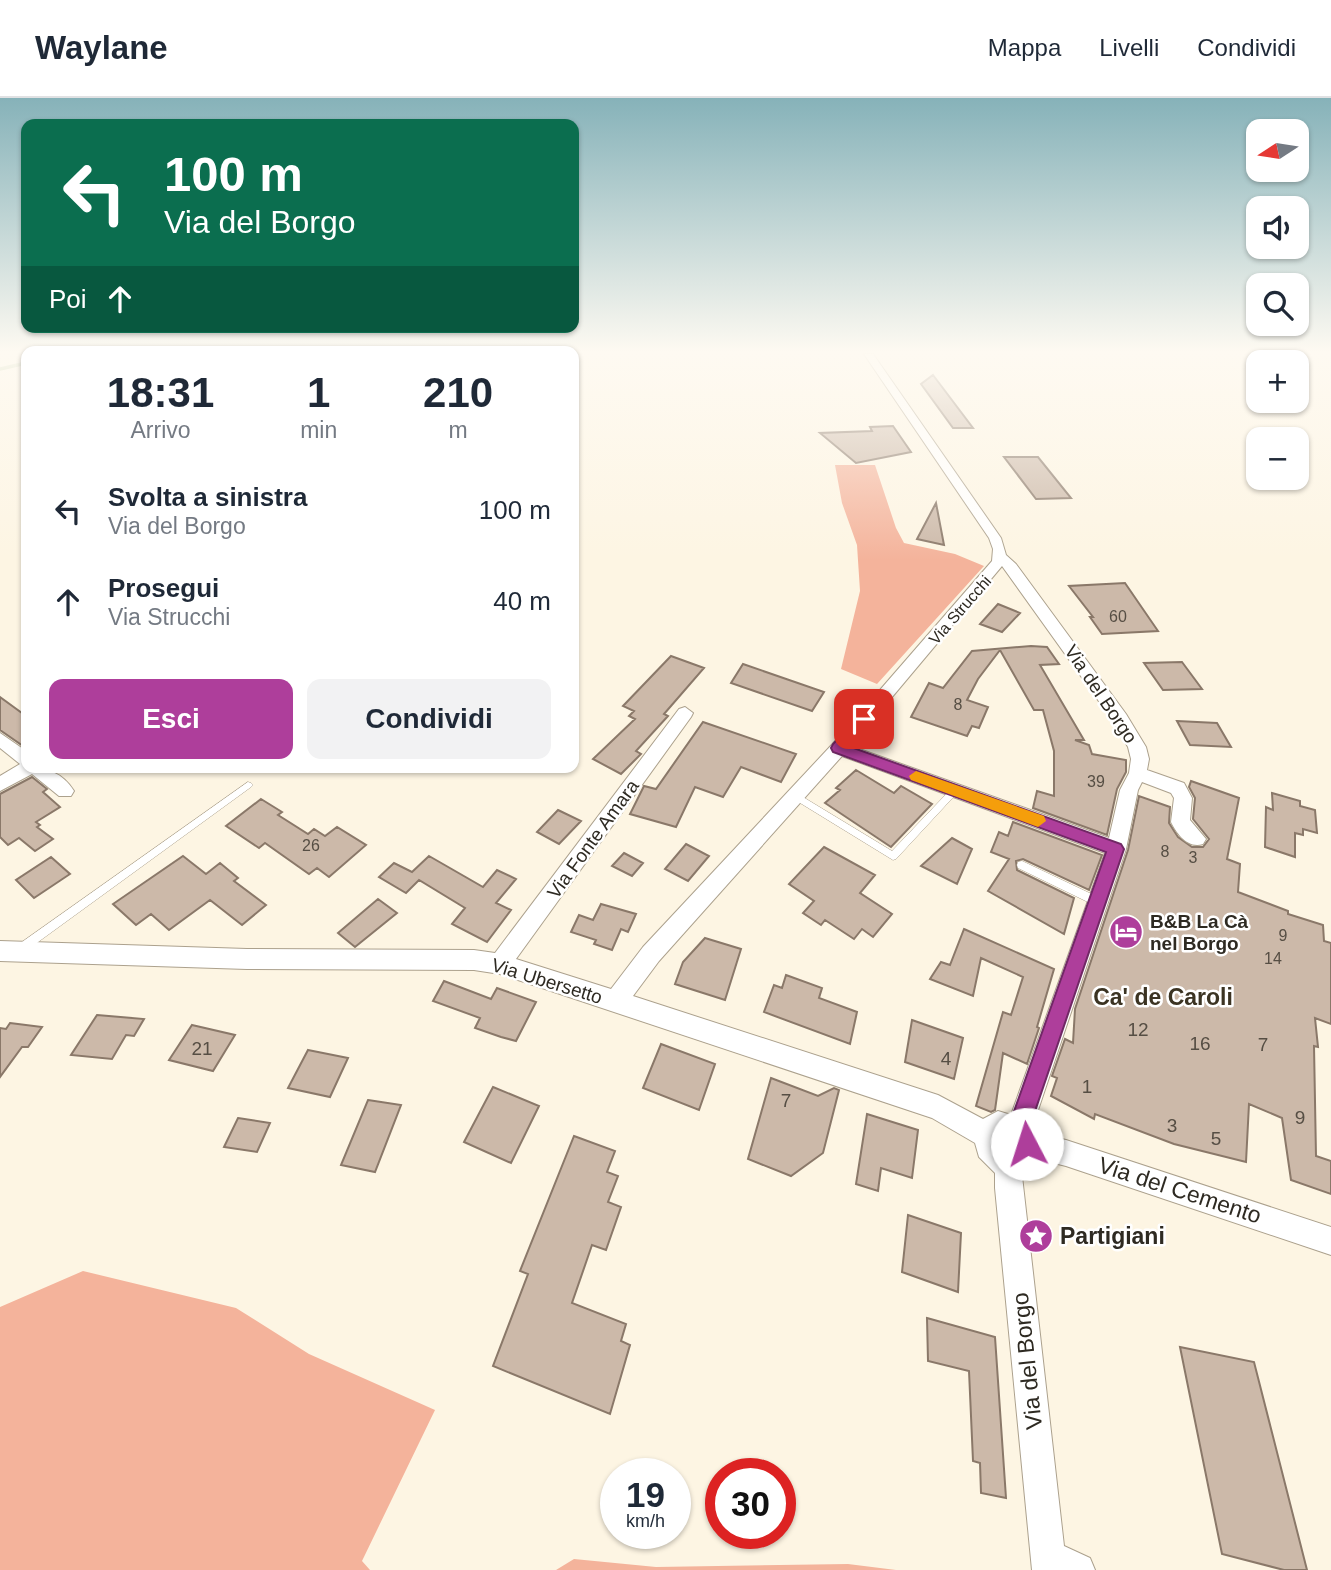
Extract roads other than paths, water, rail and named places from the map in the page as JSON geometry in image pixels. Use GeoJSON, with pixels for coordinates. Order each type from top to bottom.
{"type":"FeatureCollection","features":[{"type":"Feature","properties":{"kind":"street","name":"Via Strucchi"},"geometry":{"type":"LineString","coordinates":[[615,1002],[651,954],[992,573],[1000,557],[995,538],[915,423]]}},
{"type":"Feature","properties":{"kind":"street","name":"Via del Borgo"},"geometry":{"type":"LineString","coordinates":[[1000,557],[1011,567],[1120,718],[1137,747],[1140,758],[1138,773],[1129,790],[1116,849],[1018,1147],[1008,1188],[1058,1566]]}},
{"type":"Feature","properties":{"kind":"street","name":"Via Fonte Amara"},"geometry":{"type":"LineString","coordinates":[[500,964],[685,713]]}},
{"type":"Feature","properties":{"kind":"street"},"geometry":{"type":"LineString","coordinates":[[0,739],[21,756]]}},
{"type":"Feature","properties":{"kind":"street"},"geometry":{"type":"LineString","coordinates":[[838,748],[1116,849]]}},
{"type":"Feature","properties":{"kind":"street"},"geometry":{"type":"LineString","coordinates":[[0,784],[21,772]]}},
{"type":"Feature","properties":{"kind":"street"},"geometry":{"type":"LineString","coordinates":[[43,773],[65,792]]}},
{"type":"Feature","properties":{"kind":"street"},"geometry":{"type":"LineString","coordinates":[[1138,773],[1178,788],[1183,798],[1180,822],[1196,839]]}},
{"type":"Feature","properties":{"kind":"street","name":"Via Ubersetto"},"geometry":{"type":"LineString","coordinates":[[8,952],[247,959],[474,960],[500,964],[938,1108],[986,1135]]}},
{"type":"Feature","properties":{"kind":"street"},"geometry":{"type":"LineString","coordinates":[[998,1124],[1018,1147],[992,1154],[986,1135],[998,1124]]}},
{"type":"Feature","properties":{"kind":"street","name":"Via del Cemento"},"geometry":{"type":"LineString","coordinates":[[1018,1147],[1066,1153],[1331,1241]]}},
{"type":"Feature","properties":{"kind":"lane"},"geometry":{"type":"LineString","coordinates":[[8,952],[248,785]]}},
{"type":"Feature","properties":{"kind":"lane"},"geometry":{"type":"LineString","coordinates":[[795,796],[893,856],[955,790]]}},
{"type":"Feature","properties":{"kind":"lane"},"geometry":{"type":"LineString","coordinates":[[1021,865],[1098,902]]}},
{"type":"Feature","properties":{"kind":"place","name":"B&B La Cà nel Borgo"},"geometry":{"type":"Point","coordinates":[1126,932]}},
{"type":"Feature","properties":{"kind":"place","name":"Partigiani"},"geometry":{"type":"Point","coordinates":[1036,1236]}},
{"type":"Feature","properties":{"kind":"district","name":"Ca' de Caroli"},"geometry":{"type":"Point","coordinates":[1163,997]}}]}
